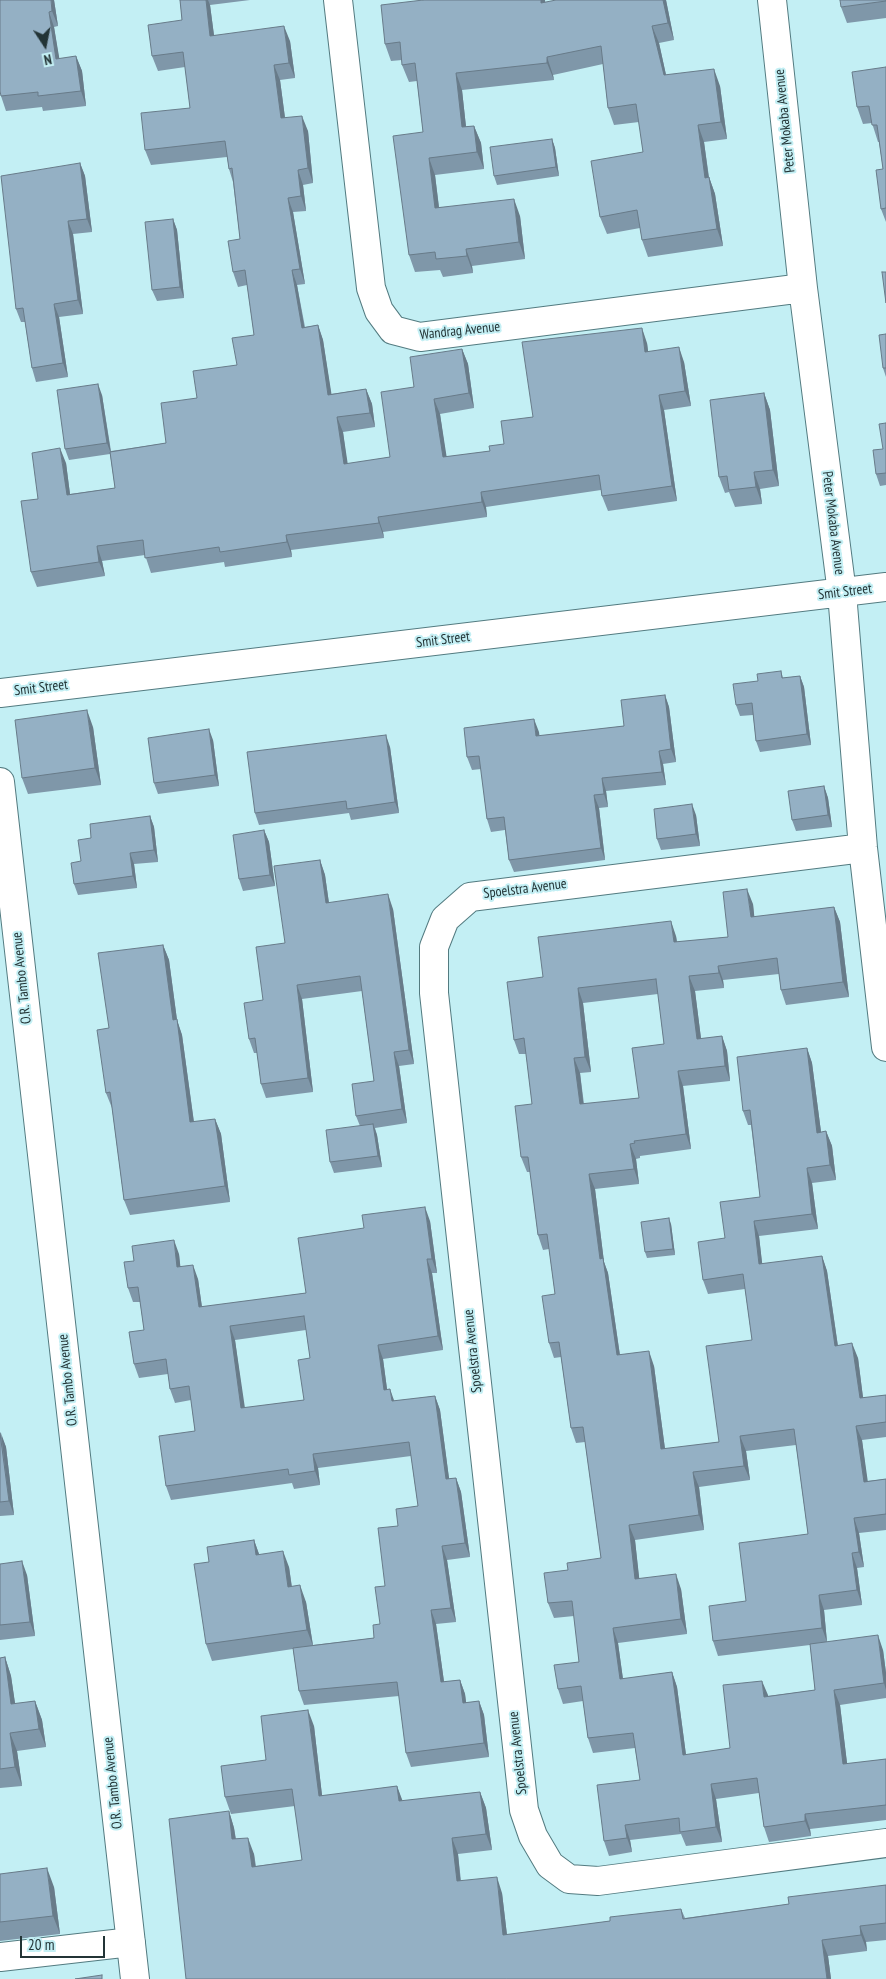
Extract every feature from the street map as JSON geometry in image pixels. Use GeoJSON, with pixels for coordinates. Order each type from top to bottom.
{"type":"FeatureCollection","features":[{"type":"Feature","properties":{"kind":"street","name":"Wandrag Avenue"},"geometry":{"type":"LineString","coordinates":[[338,0],[371,288],[379,311],[393,330],[420,337],[803,288]]}},
{"type":"Feature","properties":{"kind":"street","name":"Peter Mokaba Avenue"},"geometry":{"type":"LineString","coordinates":[[772,0],[803,288],[842,593],[864,848],[886,1047]]}},
{"type":"Feature","properties":{"kind":"street","name":"Smit Street"},"geometry":{"type":"LineString","coordinates":[[0,693],[886,587]]}},
{"type":"Feature","properties":{"kind":"street","name":"O.R. Tambo Avenue"},"geometry":{"type":"LineString","coordinates":[[0,782],[134,1979]]}},
{"type":"Feature","properties":{"kind":"street","name":"Spoelstra Avenue"},"geometry":{"type":"LineString","coordinates":[[864,848],[470,897],[445,918],[434,947],[434,993],[524,1810],[533,1836],[550,1865],[569,1880],[598,1881],[886,1843]]}},
{"type":"Feature","properties":{"kind":"street"},"geometry":{"type":"LineString","coordinates":[[0,1957],[131,1942]]}},
{"type":"Feature","properties":{"kind":"building"},"geometry":{"type":"Polygon","coordinates":[[[0,0],[51,0],[52,11],[49,12],[56,59],[76,56],[81,91],[38,96],[38,92],[1,96],[0,0]]]}},
{"type":"Feature","properties":{"kind":"building"},"geometry":{"type":"Polygon","coordinates":[[[180,0],[206,0],[210,36],[284,26],[289,63],[274,65],[281,118],[302,116],[308,168],[298,170],[301,196],[288,198],[300,269],[292,270],[302,328],[318,325],[328,395],[366,389],[370,413],[337,417],[344,464],[390,457],[381,392],[414,387],[410,357],[462,349],[469,393],[434,399],[443,457],[490,451],[489,446],[504,444],[501,421],[533,417],[522,342],[642,328],[645,352],[679,347],[685,391],[659,395],[672,486],[602,496],[599,475],[481,492],[482,502],[378,517],[379,523],[286,535],[287,542],[220,552],[219,547],[145,558],[143,540],[97,546],[99,562],[31,572],[21,501],[38,499],[32,453],[60,448],[67,495],[115,488],[110,452],[166,443],[161,403],[197,398],[193,371],[237,365],[232,338],[254,335],[245,270],[233,272],[228,241],[240,239],[232,168],[229,169],[225,141],[145,150],[141,113],[190,108],[183,52],[152,56],[148,25],[182,20],[180,0]]]}},
{"type":"Feature","properties":{"kind":"building"},"geometry":{"type":"Polygon","coordinates":[[[423,0],[541,0],[541,3],[556,0],[663,0],[668,23],[652,26],[664,75],[714,69],[721,122],[698,125],[705,178],[709,177],[717,229],[642,240],[637,210],[600,217],[591,161],[643,152],[636,104],[608,108],[601,46],[547,57],[547,63],[456,73],[462,127],[474,126],[477,152],[429,158],[435,208],[514,199],[519,242],[466,249],[467,256],[436,259],[435,252],[409,255],[393,136],[423,132],[415,63],[402,65],[400,42],[385,44],[381,5],[423,0]]]}},
{"type":"Feature","properties":{"kind":"building"},"geometry":{"type":"Polygon","coordinates":[[[840,0],[886,0],[886,1],[841,7],[840,0]]]}},
{"type":"Feature","properties":{"kind":"building"},"geometry":{"type":"Polygon","coordinates":[[[886,67],[886,208],[881,209],[876,170],[883,169],[877,125],[872,125],[869,106],[857,107],[852,72],[886,67]]]}},
{"type":"Feature","properties":{"kind":"building"},"geometry":{"type":"Polygon","coordinates":[[[552,139],[556,167],[494,176],[490,147],[552,139]]]}},
{"type":"Feature","properties":{"kind":"building"},"geometry":{"type":"Polygon","coordinates":[[[80,163],[87,219],[68,221],[78,300],[54,304],[63,363],[32,368],[23,308],[16,309],[1,176],[80,163]]]}},
{"type":"Feature","properties":{"kind":"building"},"geometry":{"type":"Polygon","coordinates":[[[173,219],[180,287],[152,290],[145,222],[173,219]]]}},
{"type":"Feature","properties":{"kind":"building"},"geometry":{"type":"Polygon","coordinates":[[[882,272],[886,272],[886,303],[882,272]]]}},
{"type":"Feature","properties":{"kind":"building"},"geometry":{"type":"Polygon","coordinates":[[[886,334],[886,368],[883,368],[879,335],[886,334]]]}},
{"type":"Feature","properties":{"kind":"building"},"geometry":{"type":"Polygon","coordinates":[[[98,384],[107,443],[65,449],[57,390],[98,384]]]}},
{"type":"Feature","properties":{"kind":"building"},"geometry":{"type":"Polygon","coordinates":[[[764,393],[773,470],[754,472],[756,487],[729,490],[727,476],[719,477],[710,400],[764,393]]]}},
{"type":"Feature","properties":{"kind":"building"},"geometry":{"type":"Polygon","coordinates":[[[886,423],[886,473],[876,474],[873,450],[883,449],[879,424],[886,423]]]}},
{"type":"Feature","properties":{"kind":"building"},"geometry":{"type":"Polygon","coordinates":[[[781,671],[782,678],[800,676],[807,734],[756,741],[752,703],[736,705],[733,684],[758,681],[757,674],[781,671]]]}},
{"type":"Feature","properties":{"kind":"building"},"geometry":{"type":"Polygon","coordinates":[[[665,695],[671,749],[659,751],[662,772],[602,778],[604,794],[594,795],[601,848],[509,860],[504,817],[487,819],[479,756],[467,757],[464,728],[534,719],[536,736],[624,726],[621,700],[665,695]]]}},
{"type":"Feature","properties":{"kind":"building"},"geometry":{"type":"Polygon","coordinates":[[[87,710],[95,768],[22,778],[15,720],[87,710]]]}},
{"type":"Feature","properties":{"kind":"building"},"geometry":{"type":"Polygon","coordinates":[[[209,729],[215,775],[154,783],[148,738],[209,729]]]}},
{"type":"Feature","properties":{"kind":"building"},"geometry":{"type":"Polygon","coordinates":[[[386,735],[395,802],[347,809],[346,801],[255,813],[247,752],[386,735]]]}},
{"type":"Feature","properties":{"kind":"building"},"geometry":{"type":"Polygon","coordinates":[[[824,786],[828,815],[792,820],[788,791],[824,786]]]}},
{"type":"Feature","properties":{"kind":"building"},"geometry":{"type":"Polygon","coordinates":[[[692,804],[696,834],[657,839],[654,809],[692,804]]]}},
{"type":"Feature","properties":{"kind":"building"},"geometry":{"type":"Polygon","coordinates":[[[150,816],[154,850],[130,853],[133,876],[74,884],[71,863],[81,861],[78,840],[91,838],[90,824],[150,816]]]}},
{"type":"Feature","properties":{"kind":"building"},"geometry":{"type":"Polygon","coordinates":[[[264,830],[270,875],[239,879],[233,835],[264,830]]]}},
{"type":"Feature","properties":{"kind":"building"},"geometry":{"type":"Polygon","coordinates":[[[320,860],[326,903],[388,894],[409,1050],[394,1052],[402,1109],[356,1116],[352,1084],[374,1081],[360,976],[297,985],[308,1078],[261,1084],[255,1038],[249,1039],[244,1003],[263,1000],[256,947],[285,943],[274,866],[320,860]]]}},
{"type":"Feature","properties":{"kind":"building"},"geometry":{"type":"Polygon","coordinates":[[[747,889],[751,917],[834,907],[843,982],[781,990],[777,958],[718,966],[719,973],[689,976],[697,1039],[722,1036],[725,1066],[678,1071],[686,1134],[634,1141],[635,1143],[630,1144],[634,1169],[589,1174],[600,1259],[603,1258],[617,1355],[649,1351],[661,1449],[719,1442],[706,1346],[752,1340],[743,1274],[703,1280],[698,1242],[725,1238],[720,1202],[760,1197],[750,1110],[743,1111],[737,1057],[807,1048],[817,1133],[826,1131],[830,1165],[807,1168],[812,1214],[754,1221],[759,1264],[822,1256],[835,1346],[852,1343],[860,1398],[886,1395],[886,1422],[856,1426],[864,1482],[886,1479],[886,1514],[854,1518],[859,1552],[852,1553],[857,1590],[819,1595],[822,1628],[713,1641],[709,1606],[746,1601],[739,1543],[808,1534],[794,1429],[740,1436],[744,1466],[693,1472],[699,1515],[629,1525],[635,1579],[676,1574],[681,1619],[613,1628],[620,1679],[672,1672],[683,1755],[730,1748],[723,1685],[762,1681],[764,1697],[815,1690],[810,1644],[878,1635],[884,1683],[834,1690],[843,1764],[886,1759],[886,1805],[805,1814],[805,1821],[764,1827],[757,1778],[711,1784],[716,1827],[680,1832],[679,1818],[625,1825],[627,1838],[604,1841],[597,1785],[640,1780],[633,1733],[588,1738],[581,1686],[558,1689],[554,1665],[579,1662],[572,1601],[548,1603],[544,1573],[568,1570],[567,1563],[601,1558],[583,1427],[571,1428],[559,1342],[549,1343],[542,1296],[555,1294],[547,1234],[538,1235],[528,1157],[521,1157],[515,1106],[532,1104],[524,1038],[514,1040],[507,982],[543,977],[538,937],[671,921],[674,942],[728,937],[723,892],[747,889]],[[656,979],[578,988],[585,1057],[574,1058],[580,1104],[639,1098],[632,1048],[664,1044],[656,979]]]}},
{"type":"Feature","properties":{"kind":"building"},"geometry":{"type":"Polygon","coordinates":[[[163,945],[173,1020],[177,1019],[190,1122],[215,1119],[225,1186],[124,1200],[110,1092],[106,1093],[97,1030],[109,1028],[98,953],[163,945]]]}},
{"type":"Feature","properties":{"kind":"building"},"geometry":{"type":"Polygon","coordinates":[[[373,1124],[378,1156],[330,1162],[326,1130],[373,1124]]]}},
{"type":"Feature","properties":{"kind":"building"},"geometry":{"type":"Polygon","coordinates":[[[425,1207],[432,1259],[427,1259],[438,1336],[378,1345],[384,1390],[390,1389],[392,1401],[435,1396],[446,1479],[456,1478],[465,1543],[442,1546],[451,1608],[431,1610],[441,1682],[460,1680],[463,1703],[479,1701],[484,1743],[406,1753],[397,1682],[299,1691],[293,1648],[374,1638],[373,1625],[380,1624],[375,1587],[385,1586],[378,1528],[398,1526],[396,1509],[418,1506],[409,1442],[313,1454],[315,1471],[289,1475],[288,1469],[166,1486],[159,1436],[195,1431],[189,1386],[170,1389],[166,1359],[134,1364],[129,1332],[144,1330],[138,1287],[128,1288],[124,1262],[134,1261],[132,1246],[174,1240],[177,1267],[193,1265],[199,1307],[306,1293],[298,1238],[364,1228],[362,1215],[425,1207]],[[304,1316],[230,1326],[241,1408],[304,1400],[298,1360],[310,1358],[304,1316]]]}},
{"type":"Feature","properties":{"kind":"building"},"geometry":{"type":"Polygon","coordinates":[[[669,1218],[673,1249],[645,1252],[641,1222],[669,1218]]]}},
{"type":"Feature","properties":{"kind":"building"},"geometry":{"type":"Polygon","coordinates":[[[0,1433],[9,1501],[0,1502],[0,1433]]]}},
{"type":"Feature","properties":{"kind":"building"},"geometry":{"type":"Polygon","coordinates":[[[254,1540],[256,1555],[283,1551],[288,1587],[300,1585],[307,1630],[206,1644],[194,1564],[209,1562],[207,1547],[254,1540]]]}},
{"type":"Feature","properties":{"kind":"building"},"geometry":{"type":"Polygon","coordinates":[[[22,1561],[30,1622],[0,1625],[0,1564],[22,1561]]]}},
{"type":"Feature","properties":{"kind":"building"},"geometry":{"type":"Polygon","coordinates":[[[5,1657],[11,1704],[35,1701],[39,1729],[10,1733],[15,1767],[0,1769],[0,1658],[5,1657]]]}},
{"type":"Feature","properties":{"kind":"building"},"geometry":{"type":"Polygon","coordinates":[[[308,1710],[319,1796],[397,1786],[399,1801],[480,1792],[486,1834],[452,1838],[457,1881],[497,1877],[503,1935],[610,1921],[610,1917],[681,1909],[683,1919],[789,1904],[788,1897],[886,1885],[886,1923],[860,1926],[861,1935],[822,1940],[827,1979],[186,1979],[169,1819],[229,1811],[232,1839],[248,1838],[252,1867],[302,1860],[292,1789],[225,1797],[221,1766],[266,1760],[261,1716],[308,1710]]]}},
{"type":"Feature","properties":{"kind":"building"},"geometry":{"type":"Polygon","coordinates":[[[47,1868],[53,1916],[0,1922],[0,1874],[47,1868]]]}},
{"type":"Feature","properties":{"kind":"building"},"geometry":{"type":"Polygon","coordinates":[[[102,1975],[102,1979],[75,1979],[102,1975]]]}}]}
